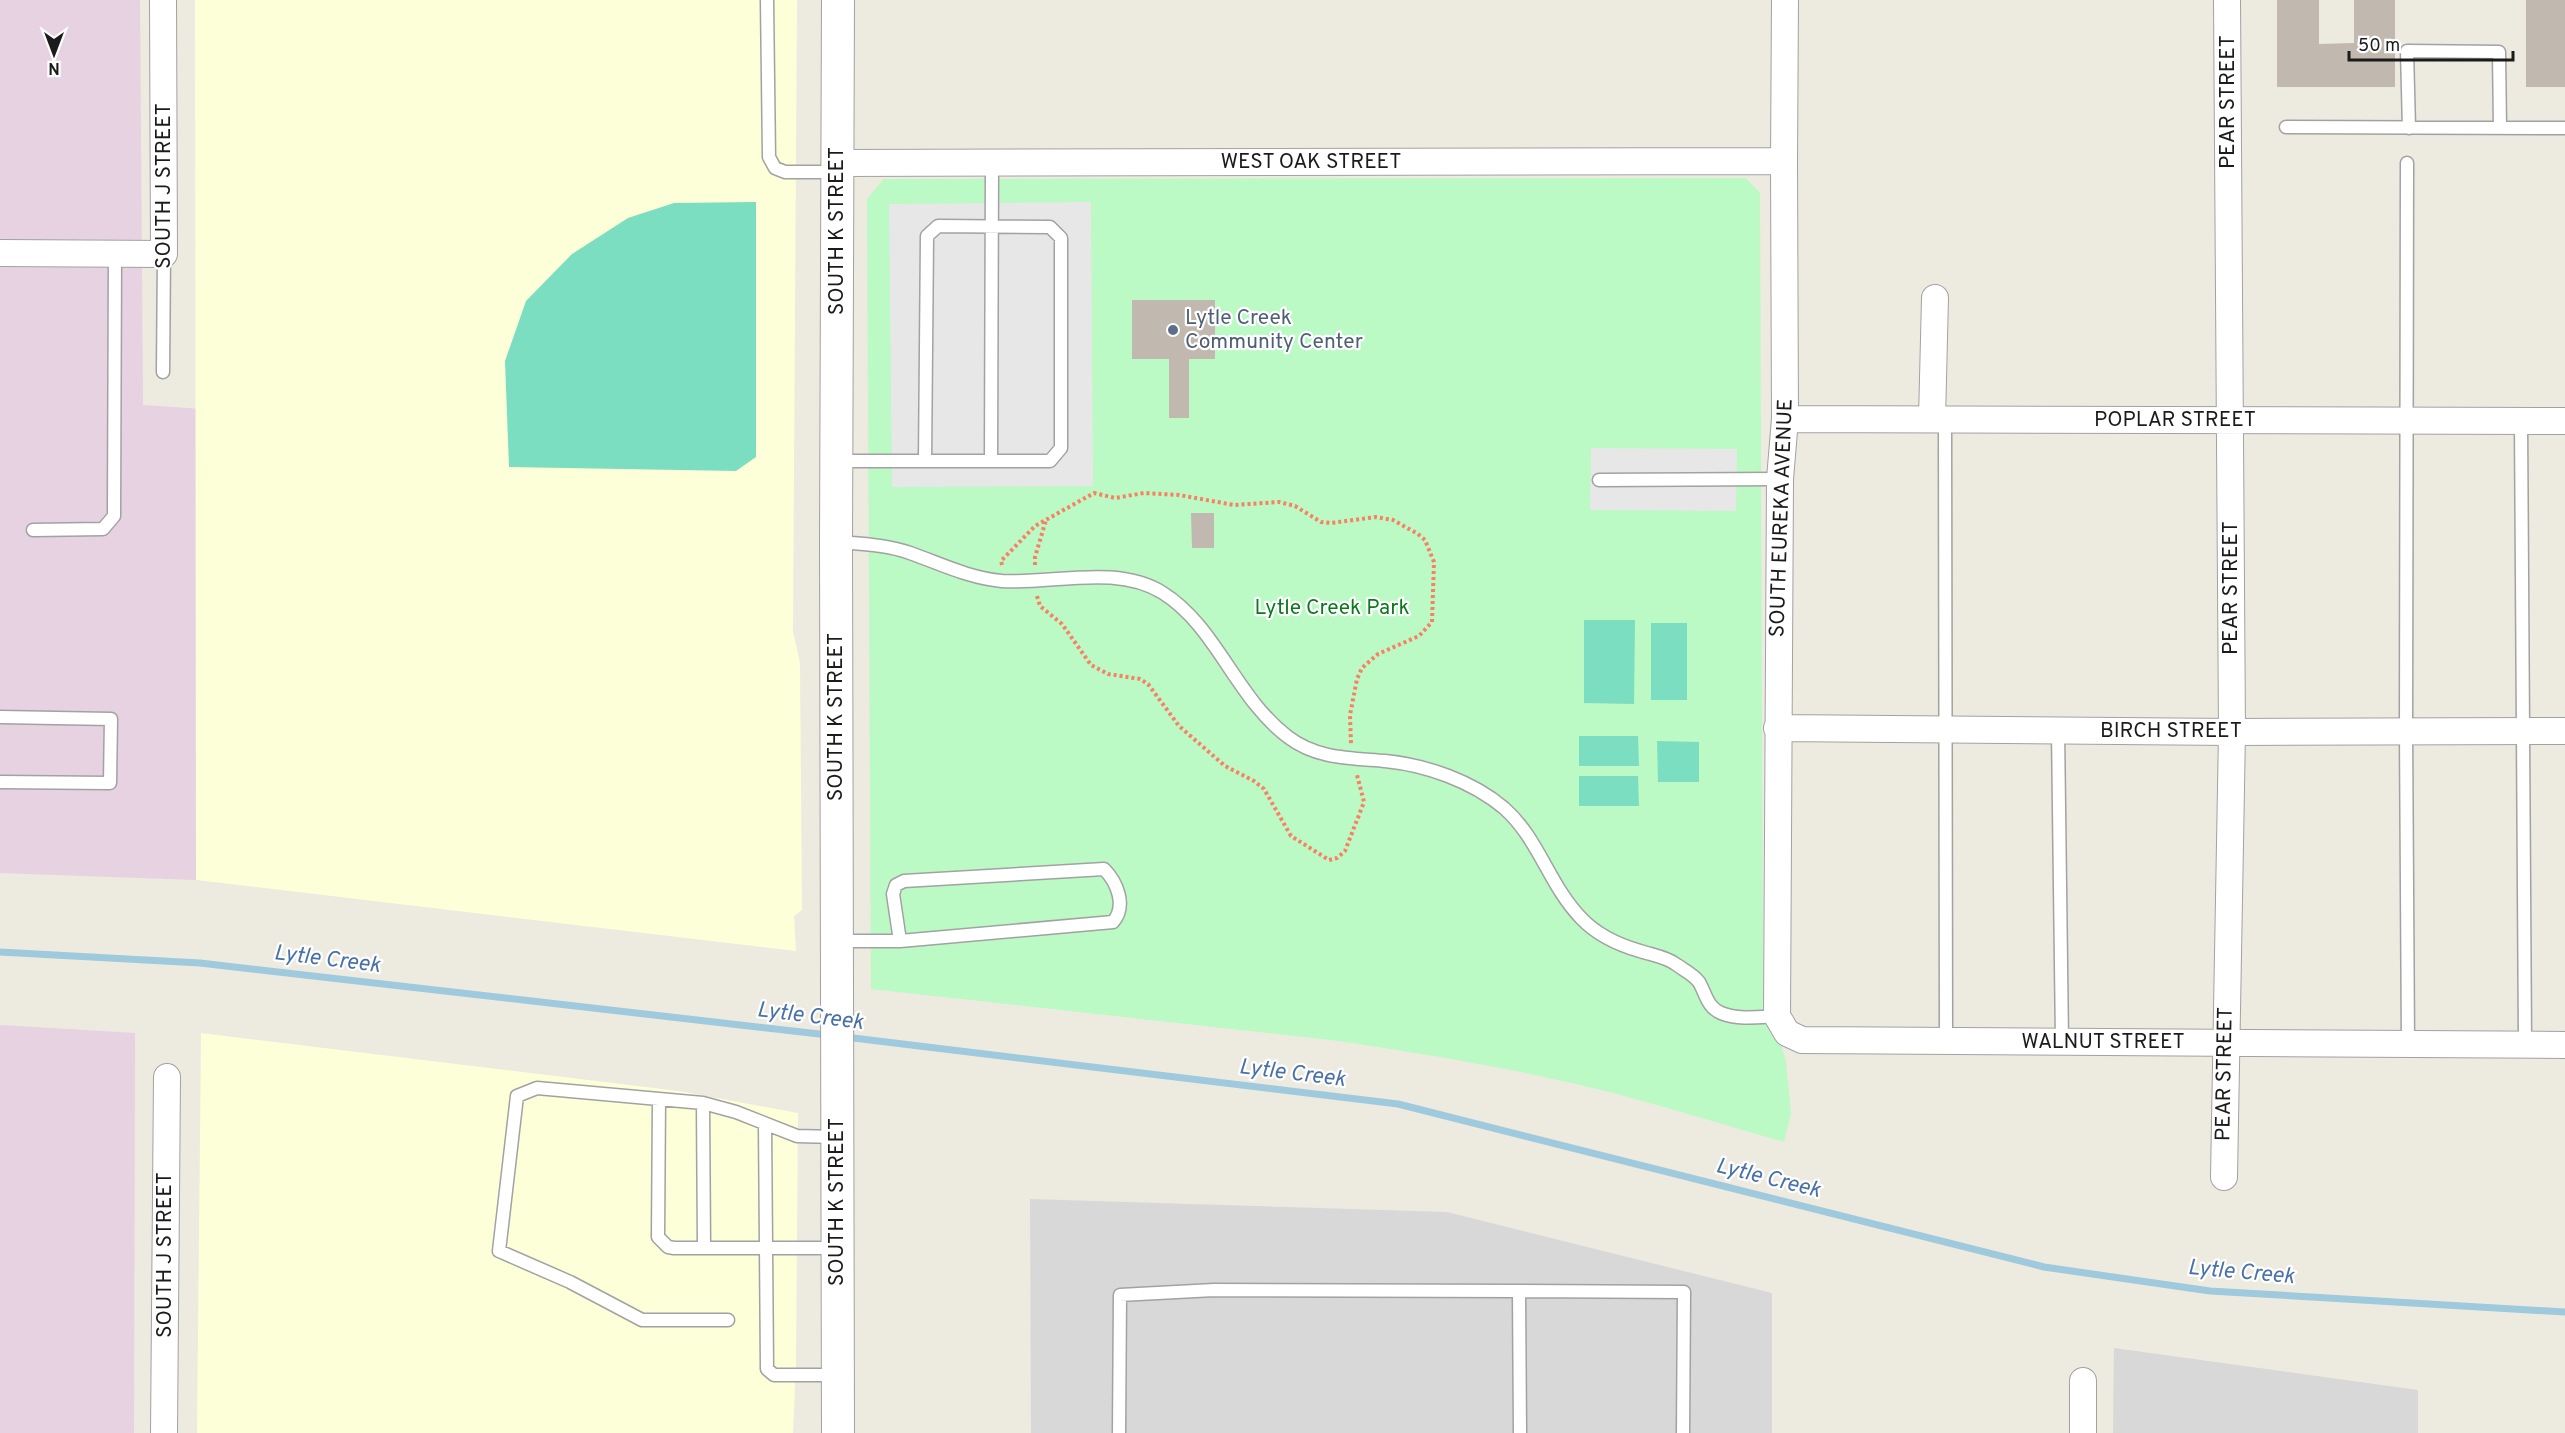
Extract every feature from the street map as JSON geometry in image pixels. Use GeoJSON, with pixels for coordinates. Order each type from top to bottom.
{"type":"FeatureCollection","features":[{"type":"Feature","properties":{"kind":"street","name":"SOUTH J STREET"},"geometry":{"type":"LineString","coordinates":[[163,0],[164,254]]}},
{"type":"Feature","properties":{"kind":"street","name":"SOUTH K STREET"},"geometry":{"type":"LineString","coordinates":[[838,0],[836,460],[838,1433]]}},
{"type":"Feature","properties":{"kind":"street","name":"SOUTH EUREKA AVENUE"},"geometry":{"type":"LineString","coordinates":[[1782,1024],[1778,728],[1780,479],[1785,419],[1785,0]]}},
{"type":"Feature","properties":{"kind":"street","name":"PEAR STREET"},"geometry":{"type":"LineString","coordinates":[[2224,1177],[2232,732],[2227,0]]}},
{"type":"Feature","properties":{"kind":"street","name":"WEST OAK STREET"},"geometry":{"type":"LineString","coordinates":[[838,167],[992,163],[1784,161]]}},
{"type":"Feature","properties":{"kind":"street"},"geometry":{"type":"LineString","coordinates":[[0,253],[164,254]]}},
{"type":"Feature","properties":{"kind":"street"},"geometry":{"type":"LineString","coordinates":[[1935,298],[1939,419]]}},
{"type":"Feature","properties":{"kind":"street","name":"POPLAR STREET"},"geometry":{"type":"LineString","coordinates":[[1785,419],[2565,421]]}},
{"type":"Feature","properties":{"kind":"street","name":"BIRCH STREET"},"geometry":{"type":"LineString","coordinates":[[1778,728],[2232,732],[2565,731]]}},
{"type":"Feature","properties":{"kind":"street","name":"WALNUT STREET"},"geometry":{"type":"LineString","coordinates":[[1782,1024],[1802,1040],[2565,1045]]}},
{"type":"Feature","properties":{"kind":"street","name":"SOUTH J STREET"},"geometry":{"type":"LineString","coordinates":[[164,1433],[167,1077]]}},
{"type":"Feature","properties":{"kind":"street"},"geometry":{"type":"LineString","coordinates":[[2083,1382],[2083,1433]]}},
{"type":"Feature","properties":{"kind":"lane"},"geometry":{"type":"LineString","coordinates":[[767,0],[769,158],[776,168],[785,172],[838,167]]}},
{"type":"Feature","properties":{"kind":"lane"},"geometry":{"type":"LineString","coordinates":[[2409,128],[2407,51],[2499,52],[2500,128]]}},
{"type":"Feature","properties":{"kind":"lane"},"geometry":{"type":"LineString","coordinates":[[2286,127],[2565,128]]}},
{"type":"Feature","properties":{"kind":"lane"},"geometry":{"type":"LineString","coordinates":[[991,460],[992,163]]}},
{"type":"Feature","properties":{"kind":"lane"},"geometry":{"type":"LineString","coordinates":[[2407,163],[2408,1044]]}},
{"type":"Feature","properties":{"kind":"lane"},"geometry":{"type":"LineString","coordinates":[[836,460],[925,460],[991,460],[1050,460],[1060,448],[1061,238],[1050,227],[938,226],[927,237],[925,460]]}},
{"type":"Feature","properties":{"kind":"lane"},"geometry":{"type":"LineString","coordinates":[[33,530],[104,530],[114,516],[115,254]]}},
{"type":"Feature","properties":{"kind":"lane","name":"SOUTH J STREET"},"geometry":{"type":"LineString","coordinates":[[164,254],[164,372]]}},
{"type":"Feature","properties":{"kind":"lane"},"geometry":{"type":"LineString","coordinates":[[1939,419],[1946,730],[1946,1041]]}},
{"type":"Feature","properties":{"kind":"lane"},"geometry":{"type":"LineString","coordinates":[[2521,421],[2525,1044]]}},
{"type":"Feature","properties":{"kind":"lane"},"geometry":{"type":"LineString","coordinates":[[1599,480],[1780,479]]}},
{"type":"Feature","properties":{"kind":"lane"},"geometry":{"type":"LineString","coordinates":[[836,542],[879,546],[909,552],[946,568],[1002,580],[1095,577],[1137,582],[1162,592],[1193,618],[1260,713],[1288,738],[1307,750],[1353,760],[1384,761],[1418,766],[1449,776],[1476,790],[1503,807],[1523,828],[1537,848],[1558,890],[1583,920],[1608,938],[1631,949],[1672,962],[1698,980],[1709,1004],[1720,1013],[1782,1024]]}},
{"type":"Feature","properties":{"kind":"lane"},"geometry":{"type":"LineString","coordinates":[[0,717],[111,719],[110,783],[0,782]]}},
{"type":"Feature","properties":{"kind":"lane"},"geometry":{"type":"LineString","coordinates":[[2058,730],[2062,1041]]}},
{"type":"Feature","properties":{"kind":"lane"},"geometry":{"type":"LineString","coordinates":[[837,956],[900,941],[1113,922],[1118,912],[1119,894],[1113,878],[1104,869],[904,881],[896,885],[893,894],[900,941]]}},
{"type":"Feature","properties":{"kind":"lane"},"geometry":{"type":"LineString","coordinates":[[728,1320],[642,1320],[570,1282],[499,1251],[517,1096],[537,1088],[703,1103],[736,1112],[797,1136],[837,1137]]}},
{"type":"Feature","properties":{"kind":"lane"},"geometry":{"type":"LineString","coordinates":[[659,1099],[658,1237],[668,1247],[837,1248]]}},
{"type":"Feature","properties":{"kind":"lane"},"geometry":{"type":"LineString","coordinates":[[703,1103],[704,1248]]}},
{"type":"Feature","properties":{"kind":"lane"},"geometry":{"type":"LineString","coordinates":[[765,1124],[767,1369],[774,1375],[838,1375]]}},
{"type":"Feature","properties":{"kind":"lane"},"geometry":{"type":"LineString","coordinates":[[1119,1433],[1120,1295],[1214,1290],[1684,1292],[1683,1433]]}},
{"type":"Feature","properties":{"kind":"lane"},"geometry":{"type":"LineString","coordinates":[[1519,1291],[1520,1433]]}},
{"type":"Feature","properties":{"kind":"path"},"geometry":{"type":"LineString","coordinates":[[1002,580],[1001,561],[1035,526],[1094,493],[1114,498],[1144,493],[1179,495],[1234,505],[1280,501],[1294,506],[1321,522],[1338,523],[1376,517],[1393,520],[1418,534],[1425,540],[1434,562],[1431,622],[1419,636],[1377,654],[1362,668],[1350,715],[1353,760],[1364,802],[1345,851],[1337,858],[1329,860],[1291,836],[1264,789],[1254,781],[1225,766],[1179,726],[1148,684],[1140,679],[1108,674],[1091,665],[1062,624],[1040,606],[1035,557],[1046,520]]}},
{"type":"Feature","properties":{"kind":"shaded area"},"geometry":{"type":"Polygon","coordinates":[[[0,0],[140,0],[143,405],[202,409],[196,880],[0,873],[0,0]]]}},
{"type":"Feature","properties":{"kind":"shaded area"},"geometry":{"type":"Polygon","coordinates":[[[195,0],[797,0],[793,631],[800,663],[802,910],[794,916],[796,951],[196,880],[195,0]]]}},
{"type":"Feature","properties":{"kind":"shaded area"},"geometry":{"type":"Polygon","coordinates":[[[1091,202],[1093,486],[892,487],[889,204],[1091,202]]]}},
{"type":"Feature","properties":{"kind":"shaded area"},"geometry":{"type":"Polygon","coordinates":[[[1591,448],[1737,449],[1736,511],[1590,510],[1591,448]]]}},
{"type":"Feature","properties":{"kind":"shaded area"},"geometry":{"type":"Polygon","coordinates":[[[0,1025],[135,1033],[134,1433],[0,1433],[0,1025]]]}},
{"type":"Feature","properties":{"kind":"shaded area"},"geometry":{"type":"Polygon","coordinates":[[[201,1033],[679,1091],[798,1113],[796,1363],[793,1433],[197,1433],[201,1033]]]}},
{"type":"Feature","properties":{"kind":"shaded area"},"geometry":{"type":"Polygon","coordinates":[[[1030,1199],[1447,1212],[1772,1293],[1772,1433],[1031,1433],[1030,1199]]]}},
{"type":"Feature","properties":{"kind":"shaded area"},"geometry":{"type":"Polygon","coordinates":[[[2114,1348],[2418,1390],[2418,1433],[2113,1433],[2114,1348]]]}},
{"type":"Feature","properties":{"kind":"green space","name":"Lytle Creek Park"},"geometry":{"type":"Polygon","coordinates":[[[1746,178],[1760,193],[1763,979],[1786,1062],[1791,1113],[1784,1142],[1617,1094],[1547,1077],[1439,1057],[1331,1040],[871,989],[867,199],[884,179],[1746,178]]]}},
{"type":"Feature","properties":{"kind":"green space"},"geometry":{"type":"Polygon","coordinates":[[[756,202],[756,457],[736,471],[509,467],[505,361],[526,301],[572,254],[628,218],[674,203],[756,202]]]}},
{"type":"Feature","properties":{"kind":"green space"},"geometry":{"type":"Polygon","coordinates":[[[1584,620],[1635,620],[1634,704],[1584,703],[1584,620]]]}},
{"type":"Feature","properties":{"kind":"green space"},"geometry":{"type":"Polygon","coordinates":[[[1651,623],[1687,623],[1687,700],[1651,700],[1651,623]]]}},
{"type":"Feature","properties":{"kind":"green space"},"geometry":{"type":"Polygon","coordinates":[[[1579,736],[1638,736],[1639,766],[1579,766],[1579,736]]]}},
{"type":"Feature","properties":{"kind":"green space"},"geometry":{"type":"Polygon","coordinates":[[[1657,741],[1699,742],[1699,782],[1658,782],[1657,741]]]}},
{"type":"Feature","properties":{"kind":"green space"},"geometry":{"type":"Polygon","coordinates":[[[1579,776],[1638,776],[1639,806],[1579,806],[1579,776]]]}},
{"type":"Feature","properties":{"kind":"building"},"geometry":{"type":"Polygon","coordinates":[[[2277,0],[2319,0],[2319,44],[2354,43],[2354,0],[2395,0],[2395,87],[2277,87],[2277,0]]]}},
{"type":"Feature","properties":{"kind":"building"},"geometry":{"type":"Polygon","coordinates":[[[2526,0],[2565,0],[2565,87],[2526,87],[2526,0]]]}},
{"type":"Feature","properties":{"kind":"building","name":"Lytle Creek Community Center"},"geometry":{"type":"Polygon","coordinates":[[[1132,300],[1215,300],[1215,359],[1189,359],[1189,418],[1169,418],[1169,359],[1132,359],[1132,300]]]}},
{"type":"Feature","properties":{"kind":"building"},"geometry":{"type":"Polygon","coordinates":[[[1191,513],[1214,513],[1214,548],[1192,548],[1191,513]]]}},
{"type":"Feature","properties":{"kind":"waterway","name":"Lytle Creek"},"geometry":{"type":"LineString","coordinates":[[0,952],[200,963],[828,1035]]}},
{"type":"Feature","properties":{"kind":"waterway","name":"Lytle Creek"},"geometry":{"type":"LineString","coordinates":[[845,1037],[1398,1104],[2044,1267],[2210,1291],[2565,1312]]}},
{"type":"Feature","properties":{"kind":"place","name":"Lytle Creek Community Center"},"geometry":{"type":"Point","coordinates":[1173,330]}}]}
